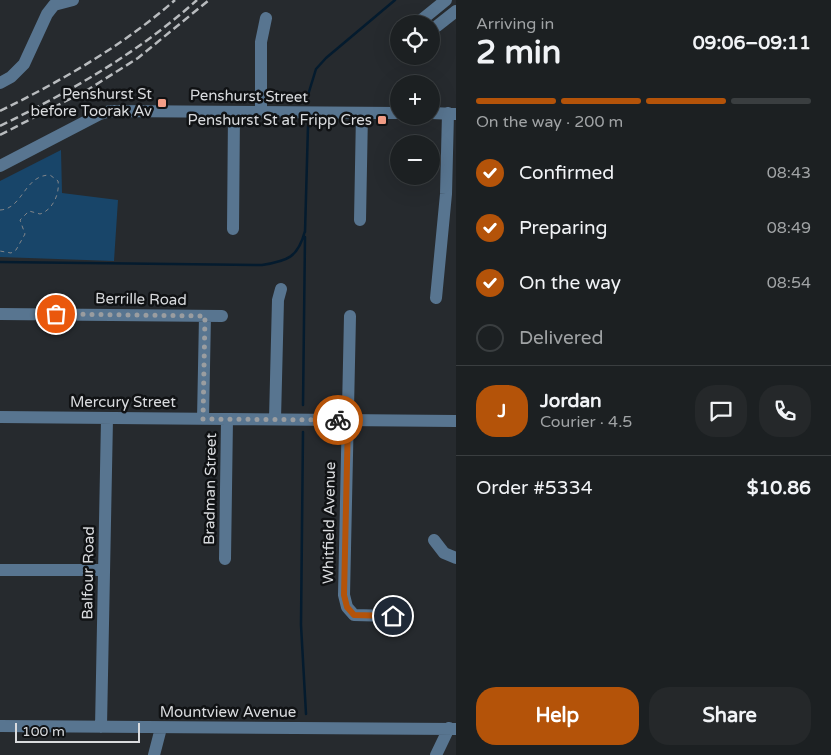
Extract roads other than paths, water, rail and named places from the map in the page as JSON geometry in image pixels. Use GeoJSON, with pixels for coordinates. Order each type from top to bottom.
{"type":"FeatureCollection","features":[{"type":"Feature","properties":{"kind":"street"},"geometry":{"type":"LineString","coordinates":[[0,83],[12,77],[24,64],[54,5],[73,0]]}},
{"type":"Feature","properties":{"kind":"street"},"geometry":{"type":"LineString","coordinates":[[428,15],[446,0]]}},
{"type":"Feature","properties":{"kind":"street"},"geometry":{"type":"LineString","coordinates":[[440,24],[456,12]]}},
{"type":"Feature","properties":{"kind":"street"},"geometry":{"type":"LineString","coordinates":[[261,112],[261,42],[266,18]]}},
{"type":"Feature","properties":{"kind":"street","name":"Penshurst Street"},"geometry":{"type":"LineString","coordinates":[[0,166],[100,114],[120,111],[390,113]]}},
{"type":"Feature","properties":{"kind":"street"},"geometry":{"type":"LineString","coordinates":[[233,229],[234,112]]}},
{"type":"Feature","properties":{"kind":"street"},"geometry":{"type":"LineString","coordinates":[[360,220],[362,113]]}},
{"type":"Feature","properties":{"kind":"street"},"geometry":{"type":"LineString","coordinates":[[436,298],[452,114]]}},
{"type":"Feature","properties":{"kind":"street"},"geometry":{"type":"LineString","coordinates":[[276,419],[278,300],[281,289]]}},
{"type":"Feature","properties":{"kind":"street","name":"Berrille Road"},"geometry":{"type":"LineString","coordinates":[[0,314],[222,316]]}},
{"type":"Feature","properties":{"kind":"street"},"geometry":{"type":"LineString","coordinates":[[203,419],[205,316]]}},
{"type":"Feature","properties":{"kind":"street"},"geometry":{"type":"LineString","coordinates":[[348,420],[350,316]]}},
{"type":"Feature","properties":{"kind":"street","name":"Mercury Street"},"geometry":{"type":"LineString","coordinates":[[0,417],[456,421]]}},
{"type":"Feature","properties":{"kind":"street","name":"Balfour Road"},"geometry":{"type":"LineString","coordinates":[[101,727],[107,419]]}},
{"type":"Feature","properties":{"kind":"street","name":"Bradman Street"},"geometry":{"type":"LineString","coordinates":[[225,559],[227,419]]}},
{"type":"Feature","properties":{"kind":"street","name":"Whitfield Avenue"},"geometry":{"type":"LineString","coordinates":[[348,420],[344,595],[347,607],[354,615],[393,616]]}},
{"type":"Feature","properties":{"kind":"street"},"geometry":{"type":"LineString","coordinates":[[434,540],[444,553],[456,558]]}},
{"type":"Feature","properties":{"kind":"street"},"geometry":{"type":"LineString","coordinates":[[0,570],[104,570]]}},
{"type":"Feature","properties":{"kind":"street","name":"Mountview Avenue"},"geometry":{"type":"LineString","coordinates":[[0,726],[452,728]]}},
{"type":"Feature","properties":{"kind":"street"},"geometry":{"type":"LineString","coordinates":[[154,755],[161,728]]}},
{"type":"Feature","properties":{"kind":"street"},"geometry":{"type":"LineString","coordinates":[[436,755],[452,728]]}},
{"type":"Feature","properties":{"kind":"waterway"},"geometry":{"type":"LineString","coordinates":[[308,95],[316,69],[326,58],[395,0]]}},
{"type":"Feature","properties":{"kind":"waterway"},"geometry":{"type":"LineString","coordinates":[[305,232],[308,126]]}},
{"type":"Feature","properties":{"kind":"waterway"},"geometry":{"type":"LineString","coordinates":[[0,262],[262,265],[278,262],[290,257],[299,247],[305,231]]}},
{"type":"Feature","properties":{"kind":"waterway"},"geometry":{"type":"LineString","coordinates":[[303,405],[305,237]]}},
{"type":"Feature","properties":{"kind":"waterway"},"geometry":{"type":"LineString","coordinates":[[303,432],[301,625],[306,714]]}},
{"type":"Feature","properties":{"kind":"railway"},"geometry":{"type":"LineString","coordinates":[[0,111],[91,61],[135,32],[175,0]]}},
{"type":"Feature","properties":{"kind":"railway"},"geometry":{"type":"LineString","coordinates":[[0,126],[103,70],[151,37],[197,0]]}},
{"type":"Feature","properties":{"kind":"railway"},"geometry":{"type":"LineString","coordinates":[[0,135],[89,89],[138,58],[209,0]]}},
{"type":"Feature","properties":{"kind":"place","name":"Penshurst St before Toorak Av"},"geometry":{"type":"Point","coordinates":[162,103]}},
{"type":"Feature","properties":{"kind":"place","name":"Penshurst St at Fripp Cres"},"geometry":{"type":"Point","coordinates":[382,120]}}]}
